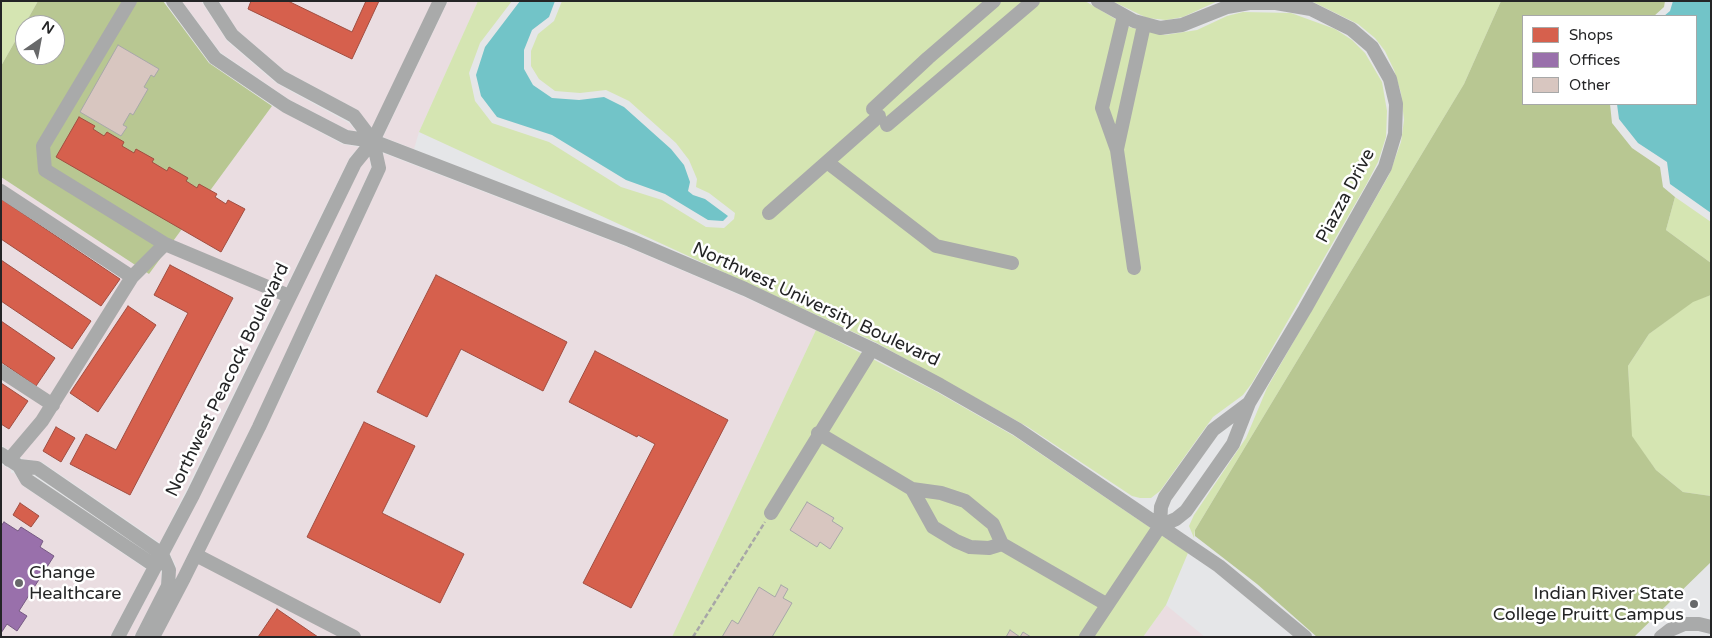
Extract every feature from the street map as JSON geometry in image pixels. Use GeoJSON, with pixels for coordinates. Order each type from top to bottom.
{"type":"FeatureCollection","features":[{"type":"Feature","properties":{"kind":"street"},"geometry":{"type":"LineString","coordinates":[[130,1],[43,146],[45,170],[165,244],[289,296]]}},
{"type":"Feature","properties":{"kind":"street","name":"Northwest University Boulevard"},"geometry":{"type":"LineString","coordinates":[[173,1],[215,58],[286,106],[346,137],[373,141],[630,240],[746,289],[872,348],[1017,429],[1219,566],[1305,637]]}},
{"type":"Feature","properties":{"kind":"street"},"geometry":{"type":"LineString","coordinates":[[152,637],[196,554],[288,368],[378,168],[373,141],[354,116],[280,78],[232,35],[210,1]]}},
{"type":"Feature","properties":{"kind":"street","name":"Northwest Peacock Boulevard"},"geometry":{"type":"LineString","coordinates":[[118,637],[159,560],[356,160],[373,141],[440,1]]}},
{"type":"Feature","properties":{"kind":"street"},"geometry":{"type":"LineString","coordinates":[[880,117],[928,58],[994,1]]}},
{"type":"Feature","properties":{"kind":"street"},"geometry":{"type":"LineString","coordinates":[[769,213],[880,117],[1033,1]]}},
{"type":"Feature","properties":{"kind":"street","name":"Piazza Drive"},"geometry":{"type":"LineString","coordinates":[[1098,1],[1144,25],[1160,28],[1174,27],[1227,7],[1249,3],[1276,3],[1301,6],[1324,14],[1358,34],[1378,55],[1390,79],[1396,121],[1394,140],[1385,167],[1301,316],[1249,403],[1233,444],[1182,516],[1160,526],[1162,502],[1200,448],[1220,424],[1249,403]]}},
{"type":"Feature","properties":{"kind":"street"},"geometry":{"type":"LineString","coordinates":[[1124,16],[1102,108],[1117,150],[1134,268]]}},
{"type":"Feature","properties":{"kind":"street"},"geometry":{"type":"LineString","coordinates":[[1117,150],[1144,25]]}},
{"type":"Feature","properties":{"kind":"street"},"geometry":{"type":"LineString","coordinates":[[827,162],[936,246],[1012,263]]}},
{"type":"Feature","properties":{"kind":"street"},"geometry":{"type":"LineString","coordinates":[[1,191],[132,277]]}},
{"type":"Feature","properties":{"kind":"street"},"geometry":{"type":"LineString","coordinates":[[142,637],[168,586],[169,570],[159,560],[37,468],[10,460],[53,405],[132,277],[165,244]]}},
{"type":"Feature","properties":{"kind":"street"},"geometry":{"type":"LineString","coordinates":[[771,513],[818,433],[872,348]]}},
{"type":"Feature","properties":{"kind":"street"},"geometry":{"type":"LineString","coordinates":[[1,371],[53,405]]}},
{"type":"Feature","properties":{"kind":"street"},"geometry":{"type":"LineString","coordinates":[[818,433],[912,489],[941,493],[965,501],[993,524],[1002,544],[1106,604]]}},
{"type":"Feature","properties":{"kind":"street"},"geometry":{"type":"LineString","coordinates":[[912,489],[933,527],[970,547],[989,548],[1002,544]]}},
{"type":"Feature","properties":{"kind":"street"},"geometry":{"type":"LineString","coordinates":[[1086,637],[1106,604],[1160,526]]}},
{"type":"Feature","properties":{"kind":"street"},"geometry":{"type":"LineString","coordinates":[[196,554],[354,637]]}},
{"type":"Feature","properties":{"kind":"street"},"geometry":{"type":"LineString","coordinates":[[1661,637],[1670,630],[1684,624],[1699,624],[1711,627]]}},
{"type":"Feature","properties":{"kind":"path"},"geometry":{"type":"LineString","coordinates":[[693,637],[771,513]]}},
{"type":"Feature","properties":{"kind":"shaded area"},"geometry":{"type":"Polygon","coordinates":[[[182,1],[201,1],[227,41],[276,83],[349,123],[356,131],[348,130],[290,100],[220,52],[182,1]]]}},
{"type":"Feature","properties":{"kind":"shaded area"},"geometry":{"type":"Polygon","coordinates":[[[219,1],[433,1],[372,128],[358,110],[285,71],[237,30],[219,1]]]}},
{"type":"Feature","properties":{"kind":"shaded area"},"geometry":{"type":"Polygon","coordinates":[[[448,1],[478,1],[419,132],[414,149],[383,137],[448,1]]]}},
{"type":"Feature","properties":{"kind":"shaded area"},"geometry":{"type":"Polygon","coordinates":[[[272,106],[342,144],[359,147],[350,157],[160,543],[42,462],[23,459],[1,445],[1,177],[149,274],[272,106]]]}},
{"type":"Feature","properties":{"kind":"shaded area"},"geometry":{"type":"Polygon","coordinates":[[[383,153],[627,247],[816,330],[672,637],[160,637],[190,581],[294,370],[385,171],[383,153]]]}},
{"type":"Feature","properties":{"kind":"shaded area"},"geometry":{"type":"Polygon","coordinates":[[[369,156],[371,168],[282,365],[175,581],[176,566],[170,554],[362,164],[369,156]]]}},
{"type":"Feature","properties":{"kind":"shaded area"},"geometry":{"type":"Polygon","coordinates":[[[1,464],[11,470],[11,473],[14,473],[23,486],[146,569],[110,637],[1,637],[1,464]]]}},
{"type":"Feature","properties":{"kind":"shaded area"},"geometry":{"type":"Polygon","coordinates":[[[161,570],[161,584],[152,603],[134,637],[126,637],[161,570]]]}},
{"type":"Feature","properties":{"kind":"shaded area"},"geometry":{"type":"Polygon","coordinates":[[[1166,605],[1205,637],[1143,637],[1166,605]]]}},
{"type":"Feature","properties":{"kind":"green space"},"geometry":{"type":"Polygon","coordinates":[[[1,1],[38,1],[30,15],[15,15],[15,41],[1,66],[1,1]]]}},
{"type":"Feature","properties":{"kind":"green space"},"geometry":{"type":"Polygon","coordinates":[[[38,1],[163,1],[209,63],[272,106],[149,274],[1,177],[1,66],[15,41],[15,65],[65,65],[65,15],[30,15],[38,1]]]}},
{"type":"Feature","properties":{"kind":"green space"},"geometry":{"type":"Polygon","coordinates":[[[478,1],[512,1],[480,43],[469,73],[475,101],[492,123],[549,142],[621,187],[662,200],[706,227],[724,228],[734,219],[735,213],[709,193],[696,187],[697,179],[689,160],[676,143],[629,101],[606,90],[580,93],[555,91],[539,79],[531,66],[531,51],[538,34],[554,21],[562,1],[1085,1],[1129,27],[1165,35],[1197,30],[1227,16],[1243,12],[1291,13],[1335,29],[1352,40],[1365,53],[1382,82],[1387,111],[1386,137],[1378,162],[1366,185],[1252,383],[1243,395],[1213,417],[1160,491],[1151,498],[1140,498],[1132,496],[1028,427],[875,342],[419,132],[478,1]]]}},
{"type":"Feature","properties":{"kind":"green space"},"geometry":{"type":"Polygon","coordinates":[[[1112,1],[1218,1],[1183,17],[1166,20],[1147,18],[1112,1]]]}},
{"type":"Feature","properties":{"kind":"green space"},"geometry":{"type":"Polygon","coordinates":[[[1311,1],[1501,1],[1464,84],[1195,530],[1194,538],[1189,526],[1194,515],[1246,438],[1267,388],[1389,175],[1401,142],[1404,120],[1401,93],[1394,70],[1385,51],[1375,38],[1358,24],[1311,1]]]}},
{"type":"Feature","properties":{"kind":"green space"},"geometry":{"type":"Polygon","coordinates":[[[1501,1],[1665,1],[1664,7],[1655,15],[1522,15],[1522,105],[1610,105],[1612,123],[1632,148],[1660,167],[1663,187],[1675,197],[1666,230],[1711,263],[1711,295],[1693,302],[1649,334],[1628,366],[1632,436],[1656,470],[1683,492],[1711,496],[1711,562],[1634,637],[1317,637],[1257,584],[1195,536],[1195,530],[1464,84],[1501,1]]]}},
{"type":"Feature","properties":{"kind":"green space"},"geometry":{"type":"Polygon","coordinates":[[[1675,197],[1711,222],[1711,263],[1666,230],[1675,197]]]}},
{"type":"Feature","properties":{"kind":"green space"},"geometry":{"type":"Polygon","coordinates":[[[1711,295],[1711,496],[1683,492],[1656,470],[1631,436],[1628,366],[1649,334],[1693,301],[1711,295]]]}},
{"type":"Feature","properties":{"kind":"green space"},"geometry":{"type":"Polygon","coordinates":[[[816,330],[937,392],[1014,436],[1188,553],[1166,605],[1143,637],[672,637],[816,330]]]}},
{"type":"Feature","properties":{"kind":"water"},"geometry":{"type":"Polygon","coordinates":[[[520,1],[555,1],[549,17],[532,30],[524,50],[524,69],[533,85],[552,98],[579,100],[604,97],[624,107],[671,149],[684,165],[690,182],[688,191],[705,199],[728,216],[723,221],[708,220],[665,194],[626,180],[552,135],[497,117],[481,96],[476,75],[485,47],[520,1]]]}},
{"type":"Feature","properties":{"kind":"water"},"geometry":{"type":"Polygon","coordinates":[[[1673,1],[1711,1],[1711,213],[1670,184],[1667,162],[1638,143],[1619,119],[1617,105],[1697,105],[1697,15],[1665,15],[1670,11],[1673,1]]]}},
{"type":"Feature","properties":{"kind":"building: Shops"},"geometry":{"type":"Polygon","coordinates":[[[251,1],[288,1],[352,32],[366,1],[379,1],[352,59],[248,9],[251,1]]]}},
{"type":"Feature","properties":{"kind":"building: Shops"},"geometry":{"type":"Polygon","coordinates":[[[79,117],[95,126],[93,129],[104,136],[107,132],[124,142],[122,146],[134,153],[136,149],[154,159],[152,162],[167,171],[169,167],[188,178],[186,181],[197,188],[199,184],[217,194],[215,197],[226,204],[228,200],[245,209],[221,252],[56,157],[79,117]]]}},
{"type":"Feature","properties":{"kind":"building: Shops"},"geometry":{"type":"Polygon","coordinates":[[[1,199],[120,279],[101,306],[1,239],[1,199]]]}},
{"type":"Feature","properties":{"kind":"building: Shops"},"geometry":{"type":"Polygon","coordinates":[[[1,260],[91,321],[72,349],[1,301],[1,260]]]}},
{"type":"Feature","properties":{"kind":"building: Shops"},"geometry":{"type":"Polygon","coordinates":[[[170,265],[233,298],[130,495],[70,464],[86,434],[116,450],[188,313],[154,295],[170,265]]]}},
{"type":"Feature","properties":{"kind":"building: Shops"},"geometry":{"type":"Polygon","coordinates":[[[436,275],[567,342],[543,391],[461,349],[427,417],[377,392],[436,275]]]}},
{"type":"Feature","properties":{"kind":"building: Shops"},"geometry":{"type":"Polygon","coordinates":[[[128,306],[156,325],[98,412],[70,393],[128,306]]]}},
{"type":"Feature","properties":{"kind":"building: Shops"},"geometry":{"type":"Polygon","coordinates":[[[1,321],[55,358],[36,386],[1,362],[1,321]]]}},
{"type":"Feature","properties":{"kind":"building: Shops"},"geometry":{"type":"Polygon","coordinates":[[[595,351],[728,420],[631,608],[583,583],[655,444],[638,435],[637,437],[569,402],[595,351]]]}},
{"type":"Feature","properties":{"kind":"building: Shops"},"geometry":{"type":"Polygon","coordinates":[[[1,383],[28,401],[9,429],[1,424],[1,383]]]}},
{"type":"Feature","properties":{"kind":"building: Shops"},"geometry":{"type":"Polygon","coordinates":[[[364,422],[415,446],[382,513],[464,554],[440,603],[307,537],[364,422]]]}},
{"type":"Feature","properties":{"kind":"building: Shops"},"geometry":{"type":"Polygon","coordinates":[[[56,427],[75,438],[61,462],[43,451],[56,427]]]}},
{"type":"Feature","properties":{"kind":"building: Shops"},"geometry":{"type":"Polygon","coordinates":[[[20,503],[39,516],[31,527],[13,515],[20,503]]]}},
{"type":"Feature","properties":{"kind":"building: Shops"},"geometry":{"type":"Polygon","coordinates":[[[277,609],[318,637],[258,637],[277,609]]]}},
{"type":"Feature","properties":{"kind":"building: Offices","name":"Change Healthcare"},"geometry":{"type":"Polygon","coordinates":[[[4,522],[18,531],[21,527],[43,541],[40,547],[54,556],[19,611],[27,616],[17,631],[7,624],[1,633],[1,526],[4,522]]]}},
{"type":"Feature","properties":{"kind":"building: Other"},"geometry":{"type":"Polygon","coordinates":[[[118,45],[159,69],[154,77],[151,75],[144,87],[148,89],[133,115],[130,113],[123,125],[127,127],[121,136],[80,112],[118,45]]]}},
{"type":"Feature","properties":{"kind":"building: Other"},"geometry":{"type":"Polygon","coordinates":[[[807,502],[834,518],[832,521],[843,528],[830,549],[820,542],[817,547],[790,530],[807,502]]]}},
{"type":"Feature","properties":{"kind":"building: Other"},"geometry":{"type":"Polygon","coordinates":[[[781,585],[788,589],[783,598],[792,603],[772,637],[722,637],[732,620],[738,624],[759,587],[775,597],[781,585]]]}},
{"type":"Feature","properties":{"kind":"building: Other"},"geometry":{"type":"Polygon","coordinates":[[[1010,630],[1020,637],[1006,637],[1010,630]]]}},
{"type":"Feature","properties":{"kind":"building: Other"},"geometry":{"type":"Polygon","coordinates":[[[1023,632],[1031,637],[1020,637],[1023,632]]]}},
{"type":"Feature","properties":{"kind":"place","name":"Change Healthcare"},"geometry":{"type":"Point","coordinates":[19,583]}},
{"type":"Feature","properties":{"kind":"place","name":"Indian River State College Pruitt Campus"},"geometry":{"type":"Point","coordinates":[1694,604]}}]}
